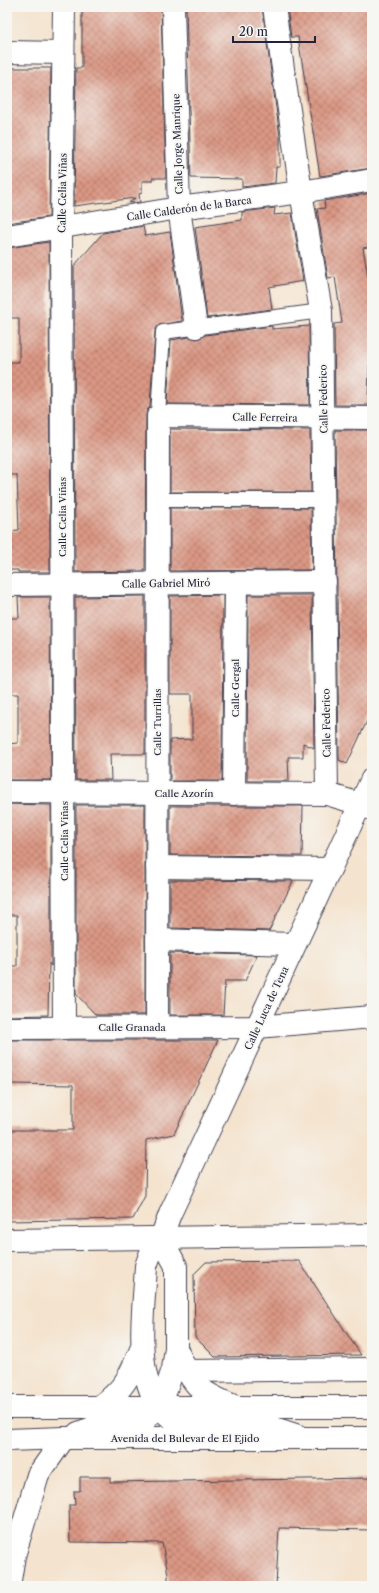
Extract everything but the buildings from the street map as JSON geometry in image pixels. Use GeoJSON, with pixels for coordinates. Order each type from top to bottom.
{"type":"FeatureCollection","features":[{"type":"Feature","properties":{"kind":"street","name":"Calle Celia Viñas"},"geometry":{"type":"LineString","coordinates":[[64,7],[61,228],[64,1028]]}},
{"type":"Feature","properties":{"kind":"street","name":"Calle Jorge Manrique"},"geometry":{"type":"LineString","coordinates":[[173,7],[179,208],[196,327]]}},
{"type":"Feature","properties":{"kind":"street","name":"Calle Federico"},"geometry":{"type":"LineString","coordinates":[[274,7],[301,192],[321,311],[327,794]]}},
{"type":"Feature","properties":{"kind":"street"},"geometry":{"type":"LineString","coordinates":[[7,52],[63,53]]}},
{"type":"Feature","properties":{"kind":"street","name":"Calle Calderón de la Barca"},"geometry":{"type":"LineString","coordinates":[[7,236],[179,208],[301,192],[372,180]]}},
{"type":"Feature","properties":{"kind":"street","name":"Calle Ferreira"},"geometry":{"type":"LineString","coordinates":[[158,416],[372,418]]}},
{"type":"Feature","properties":{"kind":"street","name":"Calle Turrillas"},"geometry":{"type":"LineString","coordinates":[[157,1027],[158,416]]}},
{"type":"Feature","properties":{"kind":"street","name":"Calle Gabriel Miró"},"geometry":{"type":"LineString","coordinates":[[7,585],[324,582]]}},
{"type":"Feature","properties":{"kind":"street","name":"Calle Gergal"},"geometry":{"type":"LineString","coordinates":[[234,794],[236,583]]}},
{"type":"Feature","properties":{"kind":"street","name":"Calle Luca de Tena"},"geometry":{"type":"LineString","coordinates":[[158,1406],[148,1388],[142,1347],[146,1266],[150,1255],[161,1238],[170,1214],[330,869],[368,803],[372,779]]}},
{"type":"Feature","properties":{"kind":"street","name":"Calle Azorín"},"geometry":{"type":"LineString","coordinates":[[7,792],[327,794],[368,803]]}},
{"type":"Feature","properties":{"kind":"street"},"geometry":{"type":"LineString","coordinates":[[157,867],[330,869]]}},
{"type":"Feature","properties":{"kind":"street"},"geometry":{"type":"LineString","coordinates":[[157,940],[295,944]]}},
{"type":"Feature","properties":{"kind":"street","name":"Calle Granada"},"geometry":{"type":"LineString","coordinates":[[7,1028],[257,1027],[372,1017]]}},
{"type":"Feature","properties":{"kind":"street"},"geometry":{"type":"LineString","coordinates":[[7,1240],[372,1235]]}},
{"type":"Feature","properties":{"kind":"street"},"geometry":{"type":"LineString","coordinates":[[158,1406],[166,1390],[173,1369],[176,1348],[176,1266],[161,1238]]}},
{"type":"Feature","properties":{"kind":"street","name":"Calle Luca de Tena"},"geometry":{"type":"LineString","coordinates":[[100,1406],[121,1389],[131,1372],[142,1347]]}},
{"type":"Feature","properties":{"kind":"street"},"geometry":{"type":"LineString","coordinates":[[176,1348],[186,1370],[199,1388],[211,1397],[234,1406]]}},
{"type":"Feature","properties":{"kind":"street"},"geometry":{"type":"LineString","coordinates":[[186,1370],[372,1369]]}},
{"type":"Feature","properties":{"kind":"street"},"geometry":{"type":"LineString","coordinates":[[7,1406],[372,1407]]}},
{"type":"Feature","properties":{"kind":"street","name":"Avenida del Bulevar de El Ejido"},"geometry":{"type":"LineString","coordinates":[[64,1438],[92,1428],[132,1424],[147,1418],[158,1406],[174,1420],[185,1424],[196,1426],[268,1426],[305,1438]]}},
{"type":"Feature","properties":{"kind":"street"},"geometry":{"type":"LineString","coordinates":[[9,1586],[14,1556],[38,1475],[64,1438]]}},
{"type":"Feature","properties":{"kind":"street","name":"Avenida del Bulevar de El Ejido"},"geometry":{"type":"LineString","coordinates":[[7,1440],[64,1438],[372,1438]]}},
{"type":"Feature","properties":{"kind":"lane"},"geometry":{"type":"LineString","coordinates":[[158,416],[164,332],[321,311]]}},
{"type":"Feature","properties":{"kind":"lane"},"geometry":{"type":"LineString","coordinates":[[158,500],[324,500]]}}]}
